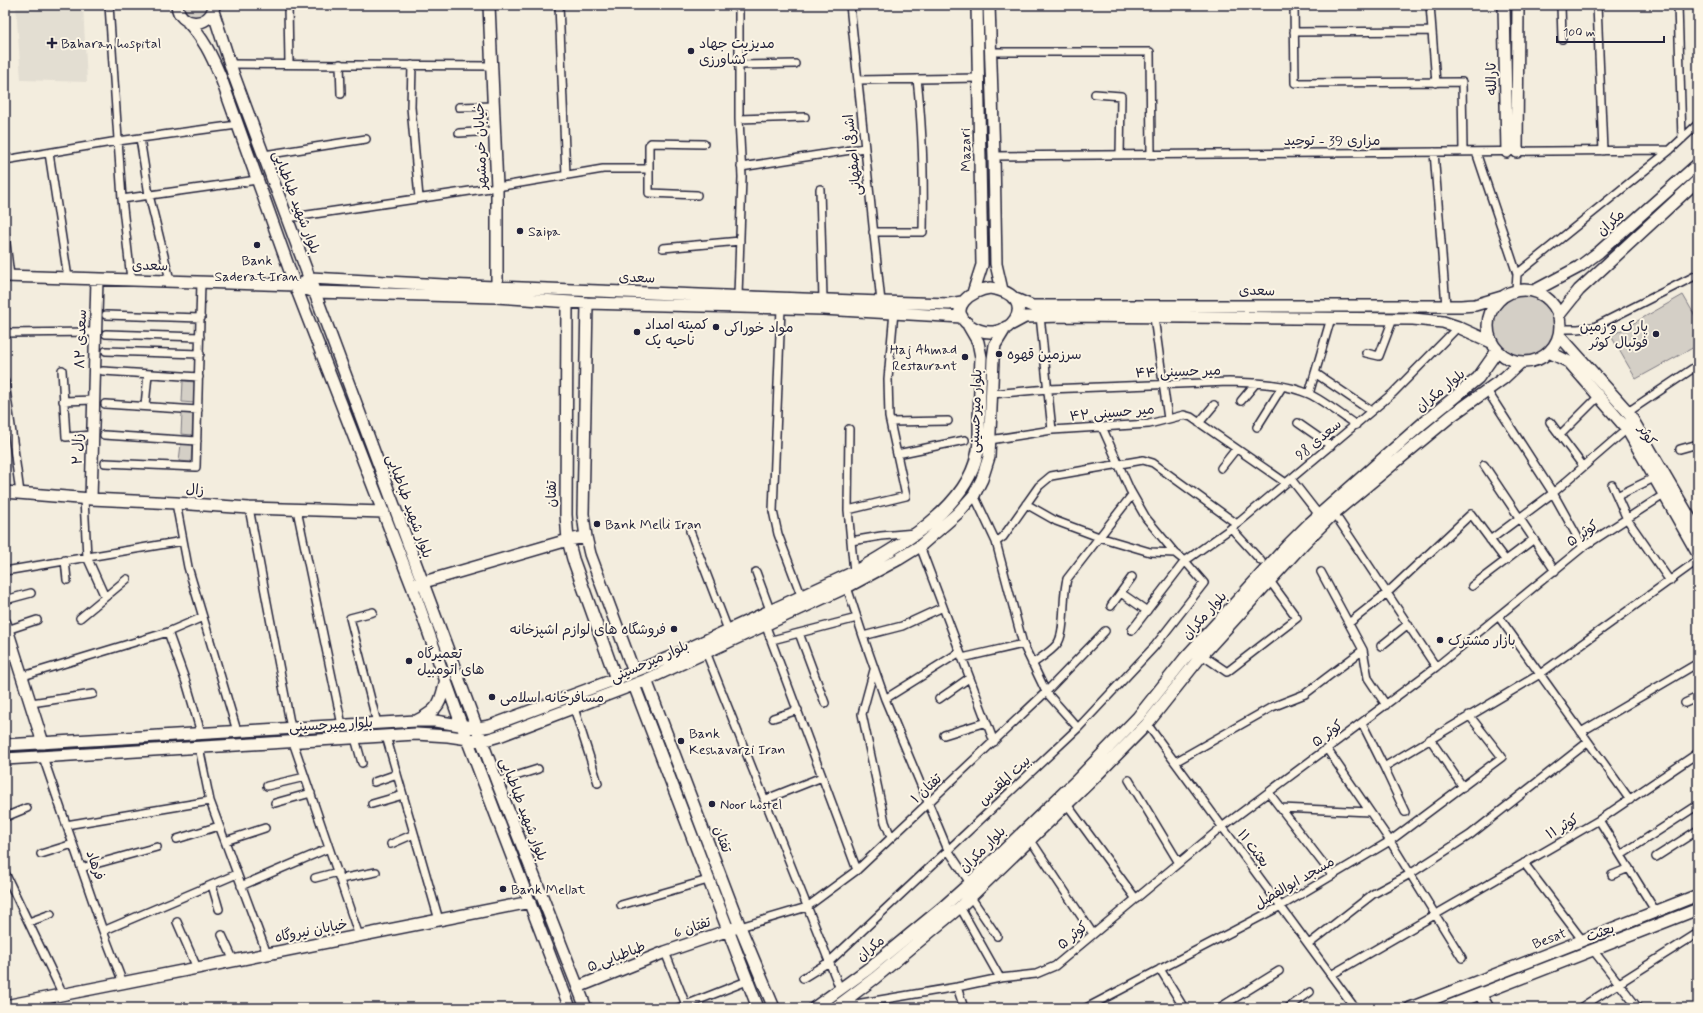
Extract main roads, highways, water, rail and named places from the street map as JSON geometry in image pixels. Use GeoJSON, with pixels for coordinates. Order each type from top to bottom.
{"type":"FeatureCollection","features":[{"type":"Feature","properties":{"kind":"main road","name":"خیابان خرمشهر"},"geometry":{"type":"LineString","coordinates":[[489,5],[497,187],[497,287]]}},
{"type":"Feature","properties":{"kind":"main road","name":"Mazari"},"geometry":{"type":"LineString","coordinates":[[973,293],[982,265],[977,5]]}},
{"type":"Feature","properties":{"kind":"main road","name":"ثارالله"},"geometry":{"type":"LineString","coordinates":[[1504,5],[1512,152],[1518,5]]}},
{"type":"Feature","properties":{"kind":"main road","name":"بلوار شهید طباطبایی"},"geometry":{"type":"LineString","coordinates":[[176,6],[182,17],[198,33],[210,51],[295,285],[384,512],[417,584],[478,728],[497,782],[586,1008]]}},
{"type":"Feature","properties":{"kind":"main road","name":"بلوار شهید طباطبایی"},"geometry":{"type":"LineString","coordinates":[[215,7],[229,64],[315,292],[417,584],[446,679],[462,725],[570,1008]]}},
{"type":"Feature","properties":{"kind":"main road"},"geometry":{"type":"LineString","coordinates":[[186,20],[192,23],[205,21],[215,7]]}},
{"type":"Feature","properties":{"kind":"main road","name":"Mazari"},"geometry":{"type":"LineString","coordinates":[[991,8],[996,264],[1002,290]]}},
{"type":"Feature","properties":{"kind":"main road","name":"مکران"},"geometry":{"type":"LineString","coordinates":[[1534,291],[1557,280],[1584,263],[1698,164]]}},
{"type":"Feature","properties":{"kind":"main road","name":"مکران"},"geometry":{"type":"LineString","coordinates":[[1559,315],[1579,290],[1698,180]]}},
{"type":"Feature","properties":{"kind":"main road","name":"سعدی"},"geometry":{"type":"LineString","coordinates":[[8,276],[295,285],[315,292],[496,297],[588,303],[894,312],[964,320]]}},
{"type":"Feature","properties":{"kind":"main road"},"geometry":{"type":"LineString","coordinates":[[295,285],[310,278]]}},
{"type":"Feature","properties":{"kind":"main road","name":"سعدی"},"geometry":{"type":"LineString","coordinates":[[310,278],[881,302],[949,304],[962,302]]}},
{"type":"Feature","properties":{"kind":"main road","name":"سعدی ۸۲"},"geometry":{"type":"LineString","coordinates":[[94,400],[101,333],[97,279]]}},
{"type":"Feature","properties":{"kind":"main road"},"geometry":{"type":"LineString","coordinates":[[990,288],[1002,290],[1017,303],[1019,311],[1017,318],[1009,325],[1001,330],[989,332],[978,330],[964,320],[960,310],[962,302],[973,293],[990,288]]}},
{"type":"Feature","properties":{"kind":"main road"},"geometry":{"type":"LineString","coordinates":[[1516,290],[1534,291],[1550,300],[1559,315],[1560,332],[1555,344],[1549,352],[1541,358],[1531,362],[1512,361],[1494,347],[1488,332],[1487,322],[1490,312],[1502,297],[1516,290]]}},
{"type":"Feature","properties":{"kind":"main road","name":"سعدی"},"geometry":{"type":"LineString","coordinates":[[1012,298],[1032,306],[1446,306],[1475,305],[1502,297]]}},
{"type":"Feature","properties":{"kind":"main road","name":"تفتان"},"geometry":{"type":"LineString","coordinates":[[567,302],[566,515],[568,540],[573,559],[616,679]]}},
{"type":"Feature","properties":{"kind":"main road"},"geometry":{"type":"LineString","coordinates":[[588,303],[583,514],[590,554],[634,672]]}},
{"type":"Feature","properties":{"kind":"main road","name":"سعدی"},"geometry":{"type":"LineString","coordinates":[[1009,325],[1025,317],[1040,316],[1413,319],[1444,322],[1458,327],[1494,347]]}},
{"type":"Feature","properties":{"kind":"main road","name":"بلوار میرحسینی"},"geometry":{"type":"LineString","coordinates":[[5,745],[416,721],[435,721],[478,728],[490,726],[634,672],[854,572],[917,533],[949,505],[964,488],[971,474],[977,455],[981,357],[978,342],[964,320]]}},
{"type":"Feature","properties":{"kind":"main road","name":"بلوار میرحسینی"},"geometry":{"type":"LineString","coordinates":[[5,759],[386,736],[437,735],[482,741],[556,715],[646,680],[847,587],[899,560],[920,546],[958,513],[974,495],[982,479],[989,457],[993,359],[995,345],[1009,325]]}},
{"type":"Feature","properties":{"kind":"main road","name":"کوثر"},"geometry":{"type":"LineString","coordinates":[[1560,332],[1628,412],[1698,532]]}},
{"type":"Feature","properties":{"kind":"main road","name":"بلوار مکران"},"geometry":{"type":"LineString","coordinates":[[960,907],[1030,838],[1037,824],[1138,716],[1185,658],[1287,546],[1319,515],[1423,423],[1478,378],[1494,347]]}},
{"type":"Feature","properties":{"kind":"main road","name":"کوثر"},"geometry":{"type":"LineString","coordinates":[[1549,352],[1570,362],[1627,429],[1656,477],[1698,554]]}},
{"type":"Feature","properties":{"kind":"main road","name":"بلوار مکران"},"geometry":{"type":"LineString","coordinates":[[942,908],[1037,824],[1066,803],[1147,724],[1202,655],[1334,513],[1451,416],[1486,389],[1504,378],[1521,362]]}},
{"type":"Feature","properties":{"kind":"main road","name":"زال ۲"},"geometry":{"type":"LineString","coordinates":[[87,499],[98,435],[94,400]]}},
{"type":"Feature","properties":{"kind":"main road","name":"زال"},"geometry":{"type":"LineString","coordinates":[[5,492],[87,499],[249,508],[384,512]]}},
{"type":"Feature","properties":{"kind":"main road"},"geometry":{"type":"LineString","coordinates":[[417,584],[586,536]]}},
{"type":"Feature","properties":{"kind":"main road"},"geometry":{"type":"LineString","coordinates":[[6,626],[43,743]]}},
{"type":"Feature","properties":{"kind":"main road"},"geometry":{"type":"LineString","coordinates":[[416,721],[435,710],[442,697],[446,679]]}},
{"type":"Feature","properties":{"kind":"main road","name":"تفتان"},"geometry":{"type":"LineString","coordinates":[[646,680],[740,926],[774,1008]]}},
{"type":"Feature","properties":{"kind":"main road","name":"تفتان"},"geometry":{"type":"LineString","coordinates":[[634,685],[758,1008]]}},
{"type":"Feature","properties":{"kind":"main road"},"geometry":{"type":"LineString","coordinates":[[551,703],[556,715]]}},
{"type":"Feature","properties":{"kind":"main road"},"geometry":{"type":"LineString","coordinates":[[435,721],[441,725],[441,729],[437,735]]}},
{"type":"Feature","properties":{"kind":"main road"},"geometry":{"type":"LineString","coordinates":[[116,739],[116,752]]}},
{"type":"Feature","properties":{"kind":"main road","name":"Besat"},"geometry":{"type":"LineString","coordinates":[[1410,1008],[1698,895]]}},
{"type":"Feature","properties":{"kind":"main road","name":"خیابان نیروگاه"},"geometry":{"type":"LineString","coordinates":[[5,1006],[530,902]]}},
{"type":"Feature","properties":{"kind":"main road","name":"مکران"},"geometry":{"type":"LineString","coordinates":[[836,1008],[875,978],[960,907]]}},
{"type":"Feature","properties":{"kind":"main road","name":"مکران"},"geometry":{"type":"LineString","coordinates":[[814,1008],[868,969],[942,908]]}},
{"type":"Feature","properties":{"kind":"main road","name":"بعثت"},"geometry":{"type":"LineString","coordinates":[[1444,1008],[1698,908]]}},
{"type":"Feature","properties":{"kind":"main road","name":"تفتان 6"},"geometry":{"type":"LineString","coordinates":[[666,952],[740,926]]}},
{"type":"Feature","properties":{"kind":"main road"},"geometry":{"type":"LineString","coordinates":[[1613,929],[1617,941]]}},
{"type":"Feature","properties":{"kind":"main road","name":"طباطبایی ۵"},"geometry":{"type":"LineString","coordinates":[[578,987],[666,952]]}},
{"type":"Feature","properties":{"kind":"main road"},"geometry":{"type":"LineString","coordinates":[[1480,994],[1488,1008]]}},
{"type":"Feature","properties":{"kind":"place","name":"Baharan hospital"},"geometry":{"type":"Point","coordinates":[52,43]}},
{"type":"Feature","properties":{"kind":"place","name":"مدیزیت جهاد کشاورزی"},"geometry":{"type":"Point","coordinates":[691,51]}},
{"type":"Feature","properties":{"kind":"place","name":"Saipa"},"geometry":{"type":"Point","coordinates":[520,231]}},
{"type":"Feature","properties":{"kind":"place","name":"Bank Saderat Iran"},"geometry":{"type":"Point","coordinates":[257,245]}},
{"type":"Feature","properties":{"kind":"place","name":"مواد خوراکی"},"geometry":{"type":"Point","coordinates":[716,327]}},
{"type":"Feature","properties":{"kind":"place","name":"کمیته امداد ناحیه یک"},"geometry":{"type":"Point","coordinates":[637,332]}},
{"type":"Feature","properties":{"kind":"place","name":"پارک و زمین فوتبال کوثر"},"geometry":{"type":"Point","coordinates":[1656,334]}},
{"type":"Feature","properties":{"kind":"place","name":"سرزمین قهوه"},"geometry":{"type":"Point","coordinates":[999,354]}},
{"type":"Feature","properties":{"kind":"place","name":"Haj Ahmad Restaurant"},"geometry":{"type":"Point","coordinates":[965,357]}},
{"type":"Feature","properties":{"kind":"place","name":"Bank Melli Iran"},"geometry":{"type":"Point","coordinates":[597,524]}},
{"type":"Feature","properties":{"kind":"place","name":"فروشگاه های لوازم اشپزخانه"},"geometry":{"type":"Point","coordinates":[674,629]}},
{"type":"Feature","properties":{"kind":"place","name":"بازار مشترک"},"geometry":{"type":"Point","coordinates":[1440,640]}},
{"type":"Feature","properties":{"kind":"place","name":"تعمیرگاه های اتومبیل"},"geometry":{"type":"Point","coordinates":[409,661]}},
{"type":"Feature","properties":{"kind":"place","name":"مسافرخانه اسلامی"},"geometry":{"type":"Point","coordinates":[492,697]}},
{"type":"Feature","properties":{"kind":"place","name":"Bank Keshavarzi Iran"},"geometry":{"type":"Point","coordinates":[681,741]}},
{"type":"Feature","properties":{"kind":"place","name":"Noor hostel"},"geometry":{"type":"Point","coordinates":[712,804]}},
{"type":"Feature","properties":{"kind":"place","name":"Bank Mellat"},"geometry":{"type":"Point","coordinates":[503,889]}}]}
